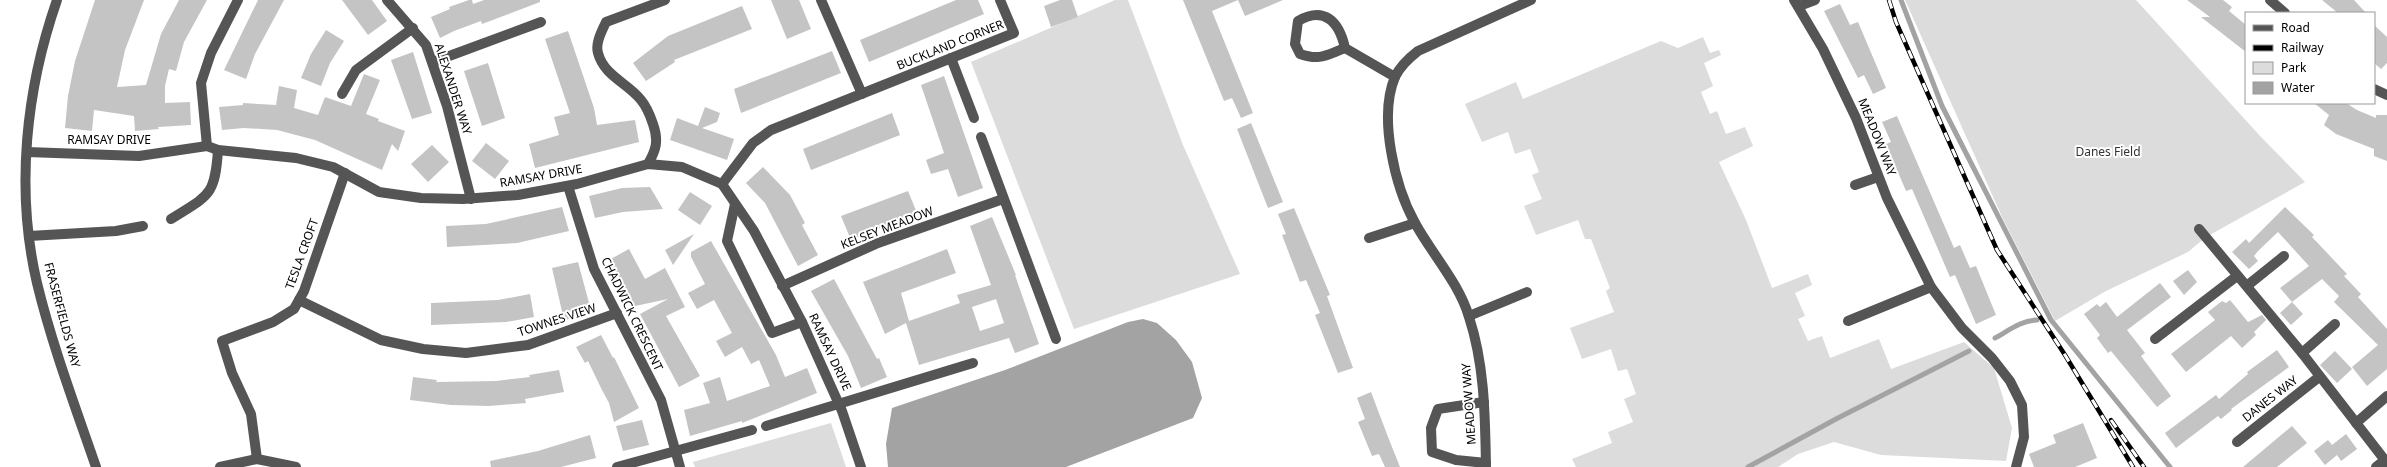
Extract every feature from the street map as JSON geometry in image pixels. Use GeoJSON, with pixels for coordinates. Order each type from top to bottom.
{"type":"FeatureCollection","features":[{"type":"Feature","properties":{"kind":"street","name":"FRASERFIELDS WAY"},"geometry":{"type":"LineString","coordinates":[[57,0],[42,49],[33,94],[27,152],[26,189],[29,236],[37,282],[52,335],[96,467]]}},
{"type":"Feature","properties":{"kind":"street"},"geometry":{"type":"LineString","coordinates":[[207,146],[201,83],[211,53],[238,0]]}},
{"type":"Feature","properties":{"kind":"street","name":"ALEXANDER WAY"},"geometry":{"type":"LineString","coordinates":[[387,0],[426,44],[447,106],[470,199]]}},
{"type":"Feature","properties":{"kind":"street"},"geometry":{"type":"LineString","coordinates":[[648,164],[657,148],[654,127],[648,110],[640,99],[612,76],[603,65],[597,52],[598,41],[606,22],[665,0]]}},
{"type":"Feature","properties":{"kind":"street"},"geometry":{"type":"LineString","coordinates":[[821,0],[862,94]]}},
{"type":"Feature","properties":{"kind":"street","name":"BUCKLAND CORNER"},"geometry":{"type":"LineString","coordinates":[[722,184],[753,143],[771,130],[1014,33],[1000,0]]}},
{"type":"Feature","properties":{"kind":"street","name":"MEADOW WAY"},"geometry":{"type":"LineString","coordinates":[[1486,465],[1482,371],[1469,316],[1450,279],[1415,223],[1404,197],[1390,139],[1388,98],[1395,77],[1405,61],[1418,51],[1531,0]]}},
{"type":"Feature","properties":{"kind":"street"},"geometry":{"type":"LineString","coordinates":[[1796,3],[1815,0]]}},
{"type":"Feature","properties":{"kind":"street"},"geometry":{"type":"LineString","coordinates":[[2270,0],[2284,12]]}},
{"type":"Feature","properties":{"kind":"street","name":"MEADOW WAY"},"geometry":{"type":"LineString","coordinates":[[1796,3],[1823,48],[1856,118],[1878,177],[1931,287],[1962,328],[1992,358],[2010,381],[2022,405],[2024,437],[2016,467]]}},
{"type":"Feature","properties":{"kind":"street"},"geometry":{"type":"LineString","coordinates":[[1345,48],[1325,57],[1313,58],[1300,54],[1295,44],[1298,22],[1311,14],[1327,16],[1342,33],[1345,48],[1395,77]]}},
{"type":"Feature","properties":{"kind":"street"},"geometry":{"type":"LineString","coordinates":[[433,62],[541,22]]}},
{"type":"Feature","properties":{"kind":"street"},"geometry":{"type":"LineString","coordinates":[[342,94],[356,70],[413,28]]}},
{"type":"Feature","properties":{"kind":"street"},"geometry":{"type":"LineString","coordinates":[[951,58],[974,118]]}},
{"type":"Feature","properties":{"kind":"street"},"geometry":{"type":"LineString","coordinates":[[2375,89],[2387,95]]}},
{"type":"Feature","properties":{"kind":"street"},"geometry":{"type":"LineString","coordinates":[[980,137],[1056,339]]}},
{"type":"Feature","properties":{"kind":"street","name":"RAMSAY DRIVE"},"geometry":{"type":"LineString","coordinates":[[27,152],[139,156],[207,146],[218,150],[296,158],[333,167],[379,192],[421,198],[470,199],[518,195],[568,186],[648,164],[682,168],[722,184],[754,230],[802,322],[840,405],[861,467]]}},
{"type":"Feature","properties":{"kind":"street"},"geometry":{"type":"LineString","coordinates":[[171,219],[209,193],[216,180],[218,150]]}},
{"type":"Feature","properties":{"kind":"street","name":"TESLA CROFT"},"geometry":{"type":"LineString","coordinates":[[257,459],[251,414],[232,373],[222,341],[274,322],[294,309],[304,291],[345,173]]}},
{"type":"Feature","properties":{"kind":"street"},"geometry":{"type":"LineString","coordinates":[[1855,185],[1878,177]]}},
{"type":"Feature","properties":{"kind":"street","name":"CHADWICK CRESCENT"},"geometry":{"type":"LineString","coordinates":[[568,186],[594,269],[661,400],[680,467]]}},
{"type":"Feature","properties":{"kind":"street","name":"KELSEY MEADOW"},"geometry":{"type":"LineString","coordinates":[[782,286],[878,243],[1003,199]]}},
{"type":"Feature","properties":{"kind":"street"},"geometry":{"type":"LineString","coordinates":[[735,204],[727,242],[772,333],[802,322]]}},
{"type":"Feature","properties":{"kind":"street"},"geometry":{"type":"LineString","coordinates":[[1369,238],[1415,223]]}},
{"type":"Feature","properties":{"kind":"street"},"geometry":{"type":"LineString","coordinates":[[29,236],[116,231],[143,226]]}},
{"type":"Feature","properties":{"kind":"street"},"geometry":{"type":"LineString","coordinates":[[2199,229],[2238,276],[2248,285],[2386,462],[2376,467]]}},
{"type":"Feature","properties":{"kind":"street"},"geometry":{"type":"LineString","coordinates":[[2248,285],[2284,256]]}},
{"type":"Feature","properties":{"kind":"street"},"geometry":{"type":"LineString","coordinates":[[2155,339],[2238,276]]}},
{"type":"Feature","properties":{"kind":"street"},"geometry":{"type":"LineString","coordinates":[[1848,321],[1931,287]]}},
{"type":"Feature","properties":{"kind":"street"},"geometry":{"type":"LineString","coordinates":[[1469,316],[1527,292]]}},
{"type":"Feature","properties":{"kind":"street","name":"TOWNES VIEW"},"geometry":{"type":"LineString","coordinates":[[298,300],[381,340],[423,348],[466,353],[528,345],[617,313]]}},
{"type":"Feature","properties":{"kind":"street"},"geometry":{"type":"LineString","coordinates":[[2302,353],[2335,324]]}},
{"type":"Feature","properties":{"kind":"street"},"geometry":{"type":"LineString","coordinates":[[766,426],[840,405],[973,363]]}},
{"type":"Feature","properties":{"kind":"street","name":"DANES WAY"},"geometry":{"type":"LineString","coordinates":[[2237,442],[2319,377]]}},
{"type":"Feature","properties":{"kind":"street"},"geometry":{"type":"LineString","coordinates":[[2356,423],[2387,396]]}},
{"type":"Feature","properties":{"kind":"street"},"geometry":{"type":"LineString","coordinates":[[1484,402],[1438,409],[1432,428],[1432,452],[1456,460],[1486,465]]}},
{"type":"Feature","properties":{"kind":"street"},"geometry":{"type":"LineString","coordinates":[[617,467],[752,430]]}},
{"type":"Feature","properties":{"kind":"street"},"geometry":{"type":"LineString","coordinates":[[220,467],[257,459],[296,467]]}},
{"type":"Feature","properties":{"kind":"green space"},"geometry":{"type":"Polygon","coordinates":[[[1115,0],[1128,0],[1183,145],[1240,274],[1074,329],[971,62],[1115,0]]]}},
{"type":"Feature","properties":{"kind":"green space","name":"Danes Field"},"geometry":{"type":"Polygon","coordinates":[[[1905,0],[2136,0],[2261,137],[2305,182],[2206,237],[2188,252],[2106,291],[2055,321],[2003,219],[1905,0]]]}},
{"type":"Feature","properties":{"kind":"green space"},"geometry":{"type":"Polygon","coordinates":[[[1703,37],[1710,53],[1719,50],[1721,55],[1704,63],[1713,86],[1701,92],[1710,114],[1717,111],[1726,134],[1745,127],[1753,146],[1719,162],[1746,220],[1772,288],[1808,274],[1812,285],[1795,293],[1805,316],[1798,319],[1808,341],[1822,336],[1830,358],[1879,339],[1891,369],[1964,342],[1994,368],[2012,428],[2006,461],[1881,455],[1834,442],[1798,454],[1778,467],[1576,467],[1572,459],[1612,443],[1608,432],[1633,422],[1624,399],[1636,394],[1627,369],[1618,371],[1611,349],[1582,359],[1570,328],[1614,312],[1606,291],[1610,288],[1591,239],[1585,239],[1578,220],[1536,235],[1524,206],[1542,199],[1532,175],[1539,172],[1530,149],[1515,154],[1508,132],[1482,142],[1465,104],[1516,82],[1523,99],[1661,41],[1678,48],[1703,37]]]}},
{"type":"Feature","properties":{"kind":"green space"},"geometry":{"type":"Polygon","coordinates":[[[831,423],[846,467],[695,467],[693,462],[831,423]]]}},
{"type":"Feature","properties":{"kind":"water"},"geometry":{"type":"Polygon","coordinates":[[[1143,319],[1157,323],[1176,340],[1192,362],[1202,398],[1193,418],[1066,467],[888,467],[886,444],[892,408],[1005,370],[1128,322],[1143,319]]]}},
{"type":"Feature","properties":{"kind":"building"},"geometry":{"type":"Polygon","coordinates":[[[95,0],[144,0],[125,50],[117,87],[146,85],[161,34],[179,0],[207,0],[184,42],[176,71],[169,69],[165,86],[165,103],[190,102],[191,125],[158,127],[159,129],[135,131],[134,116],[94,110],[92,131],[65,128],[68,96],[75,61],[95,0]]]}},
{"type":"Feature","properties":{"kind":"building"},"geometry":{"type":"Polygon","coordinates":[[[258,0],[284,0],[255,54],[246,79],[224,70],[258,0]]]}},
{"type":"Feature","properties":{"kind":"building"},"geometry":{"type":"Polygon","coordinates":[[[342,0],[372,0],[387,21],[368,35],[342,0]]]}},
{"type":"Feature","properties":{"kind":"building"},"geometry":{"type":"Polygon","coordinates":[[[472,0],[473,4],[484,0],[540,0],[540,2],[482,24],[481,21],[440,38],[431,17],[450,9],[449,7],[472,0]]]}},
{"type":"Feature","properties":{"kind":"building"},"geometry":{"type":"Polygon","coordinates":[[[771,0],[799,0],[811,29],[787,39],[771,0]]]}},
{"type":"Feature","properties":{"kind":"building"},"geometry":{"type":"Polygon","coordinates":[[[956,0],[978,0],[984,14],[869,62],[860,40],[956,0]]]}},
{"type":"Feature","properties":{"kind":"building"},"geometry":{"type":"Polygon","coordinates":[[[1060,0],[1072,0],[1078,17],[1051,27],[1044,6],[1060,0]]]}},
{"type":"Feature","properties":{"kind":"building"},"geometry":{"type":"Polygon","coordinates":[[[1183,0],[1238,0],[1212,11],[1253,113],[1241,118],[1232,98],[1224,101],[1183,0]]]}},
{"type":"Feature","properties":{"kind":"building"},"geometry":{"type":"Polygon","coordinates":[[[1238,0],[1283,0],[1245,16],[1238,0]]]}},
{"type":"Feature","properties":{"kind":"building"},"geometry":{"type":"Polygon","coordinates":[[[2187,0],[2223,0],[2232,7],[2229,11],[2245,24],[2245,51],[2201,17],[2210,17],[2187,0]]]}},
{"type":"Feature","properties":{"kind":"building"},"geometry":{"type":"Polygon","coordinates":[[[2322,0],[2354,0],[2365,12],[2337,12],[2322,0]]]}},
{"type":"Feature","properties":{"kind":"building"},"geometry":{"type":"Polygon","coordinates":[[[1840,4],[1850,25],[1858,22],[1886,88],[1873,94],[1864,75],[1858,78],[1824,11],[1840,4]]]}},
{"type":"Feature","properties":{"kind":"building"},"geometry":{"type":"Polygon","coordinates":[[[742,6],[752,29],[674,60],[675,62],[646,81],[633,63],[668,36],[742,6]]]}},
{"type":"Feature","properties":{"kind":"building"},"geometry":{"type":"Polygon","coordinates":[[[2375,26],[2387,37],[2387,63],[2381,69],[2375,64],[2375,26]]]}},
{"type":"Feature","properties":{"kind":"building"},"geometry":{"type":"Polygon","coordinates":[[[326,30],[344,41],[330,63],[321,86],[301,78],[311,54],[326,30]]]}},
{"type":"Feature","properties":{"kind":"building"},"geometry":{"type":"Polygon","coordinates":[[[568,31],[594,108],[597,125],[635,120],[639,142],[535,168],[529,144],[559,135],[554,117],[570,113],[545,39],[568,31]]]}},
{"type":"Feature","properties":{"kind":"building"},"geometry":{"type":"Polygon","coordinates":[[[832,51],[841,73],[741,113],[734,89],[832,51]]]}},
{"type":"Feature","properties":{"kind":"building"},"geometry":{"type":"Polygon","coordinates":[[[413,52],[432,113],[412,119],[391,60],[413,52]]]}},
{"type":"Feature","properties":{"kind":"building"},"geometry":{"type":"Polygon","coordinates":[[[488,63],[505,118],[482,126],[464,71],[488,63]]]}},
{"type":"Feature","properties":{"kind":"building"},"geometry":{"type":"Polygon","coordinates":[[[364,74],[380,80],[366,114],[379,119],[378,121],[405,131],[398,151],[392,144],[382,170],[315,140],[277,130],[244,128],[222,130],[219,107],[243,105],[243,103],[276,105],[279,86],[297,90],[294,108],[318,115],[325,97],[351,106],[364,74]]]}},
{"type":"Feature","properties":{"kind":"building"},"geometry":{"type":"Polygon","coordinates":[[[944,76],[983,188],[958,197],[948,169],[931,174],[926,160],[944,153],[921,85],[944,76]]]}},
{"type":"Feature","properties":{"kind":"building"},"geometry":{"type":"Polygon","coordinates":[[[2315,104],[2348,104],[2357,110],[2376,118],[2376,115],[2387,115],[2387,161],[2374,156],[2374,149],[2336,134],[2324,125],[2329,115],[2315,104]]]}},
{"type":"Feature","properties":{"kind":"building"},"geometry":{"type":"Polygon","coordinates":[[[705,107],[720,113],[717,122],[702,128],[734,139],[727,160],[670,140],[677,118],[698,126],[705,107]]]}},
{"type":"Feature","properties":{"kind":"building"},"geometry":{"type":"Polygon","coordinates":[[[892,113],[900,135],[811,170],[803,149],[892,113]]]}},
{"type":"Feature","properties":{"kind":"building"},"geometry":{"type":"Polygon","coordinates":[[[1897,116],[1954,248],[1960,245],[1970,268],[1976,266],[1996,315],[1976,324],[1955,275],[1950,277],[1912,189],[1906,191],[1886,144],[1891,142],[1882,122],[1897,116]]]}},
{"type":"Feature","properties":{"kind":"building"},"geometry":{"type":"Polygon","coordinates":[[[1251,123],[1283,202],[1268,208],[1237,129],[1251,123]]]}},
{"type":"Feature","properties":{"kind":"building"},"geometry":{"type":"Polygon","coordinates":[[[486,143],[509,161],[495,179],[472,161],[486,143]]]}},
{"type":"Feature","properties":{"kind":"building"},"geometry":{"type":"Polygon","coordinates":[[[432,145],[449,162],[428,182],[411,164],[432,145]]]}},
{"type":"Feature","properties":{"kind":"building"},"geometry":{"type":"Polygon","coordinates":[[[763,167],[790,195],[805,223],[802,225],[818,255],[798,266],[765,203],[746,183],[763,167]]]}},
{"type":"Feature","properties":{"kind":"building"},"geometry":{"type":"Polygon","coordinates":[[[650,187],[663,209],[623,212],[595,218],[589,196],[622,188],[650,187]]]}},
{"type":"Feature","properties":{"kind":"building"},"geometry":{"type":"Polygon","coordinates":[[[908,191],[917,213],[851,240],[841,216],[908,191]]]}},
{"type":"Feature","properties":{"kind":"building"},"geometry":{"type":"Polygon","coordinates":[[[690,192],[712,206],[700,225],[678,210],[690,192]]]}},
{"type":"Feature","properties":{"kind":"building"},"geometry":{"type":"Polygon","coordinates":[[[562,207],[569,231],[517,243],[447,247],[446,226],[486,224],[562,207]]]}},
{"type":"Feature","properties":{"kind":"building"},"geometry":{"type":"Polygon","coordinates":[[[2285,207],[2314,235],[2312,237],[2347,274],[2344,276],[2361,294],[2358,297],[2387,329],[2387,369],[2367,386],[2352,367],[2378,345],[2334,302],[2339,296],[2322,279],[2292,302],[2280,288],[2309,266],[2278,232],[2254,256],[2258,261],[2249,269],[2232,252],[2246,239],[2249,243],[2285,207]]]}},
{"type":"Feature","properties":{"kind":"building"},"geometry":{"type":"Polygon","coordinates":[[[1294,208],[1330,295],[1327,296],[1353,368],[1338,373],[1315,315],[1320,313],[1306,280],[1300,282],[1282,235],[1286,234],[1278,214],[1294,208]]]}},
{"type":"Feature","properties":{"kind":"building"},"geometry":{"type":"Polygon","coordinates":[[[992,217],[1016,275],[1039,344],[1015,353],[1009,338],[919,365],[906,323],[885,334],[863,282],[947,249],[956,273],[901,293],[909,321],[960,303],[957,295],[991,285],[970,226],[992,217]],[[996,299],[972,307],[980,331],[1004,323],[996,299]]]}},
{"type":"Feature","properties":{"kind":"building"},"geometry":{"type":"Polygon","coordinates":[[[694,234],[673,265],[665,250],[694,234]]]}},
{"type":"Feature","properties":{"kind":"building"},"geometry":{"type":"Polygon","coordinates":[[[711,241],[776,355],[785,377],[807,368],[817,393],[742,423],[742,421],[690,436],[684,410],[710,403],[703,383],[720,377],[727,401],[770,386],[759,360],[751,364],[742,347],[725,357],[716,341],[732,333],[714,300],[697,309],[688,293],[705,284],[691,257],[691,252],[711,241]]]}},
{"type":"Feature","properties":{"kind":"building"},"geometry":{"type":"Polygon","coordinates":[[[629,249],[645,279],[665,268],[685,307],[666,316],[700,376],[679,387],[640,314],[668,299],[635,306],[609,260],[629,249]]]}},
{"type":"Feature","properties":{"kind":"building"},"geometry":{"type":"Polygon","coordinates":[[[578,262],[592,314],[564,320],[552,268],[578,262]]]}},
{"type":"Feature","properties":{"kind":"building"},"geometry":{"type":"Polygon","coordinates":[[[2188,270],[2197,282],[2184,295],[2173,281],[2188,270]]]}},
{"type":"Feature","properties":{"kind":"building"},"geometry":{"type":"Polygon","coordinates":[[[834,279],[877,359],[879,358],[887,377],[861,388],[848,356],[811,291],[834,279]]]}},
{"type":"Feature","properties":{"kind":"building"},"geometry":{"type":"Polygon","coordinates":[[[2160,283],[2171,297],[2127,330],[2145,353],[2141,356],[2171,396],[2157,407],[2111,351],[2108,353],[2097,338],[2100,335],[2084,314],[2097,304],[2100,307],[2106,302],[2117,317],[2160,283]]]}},
{"type":"Feature","properties":{"kind":"building"},"geometry":{"type":"Polygon","coordinates":[[[530,294],[534,317],[506,322],[431,325],[431,303],[498,300],[530,294]]]}},
{"type":"Feature","properties":{"kind":"building"},"geometry":{"type":"Polygon","coordinates":[[[2230,300],[2248,322],[2262,315],[2266,320],[2254,332],[2256,335],[2242,348],[2231,336],[2186,372],[2171,354],[2215,320],[2208,312],[2222,301],[2226,303],[2230,300]]]}},
{"type":"Feature","properties":{"kind":"building"},"geometry":{"type":"Polygon","coordinates":[[[2292,302],[2303,314],[2291,325],[2280,313],[2292,302]]]}},
{"type":"Feature","properties":{"kind":"building"},"geometry":{"type":"Polygon","coordinates":[[[601,335],[613,358],[614,357],[639,408],[614,422],[609,403],[588,361],[585,363],[576,347],[601,335]]]}},
{"type":"Feature","properties":{"kind":"building"},"geometry":{"type":"Polygon","coordinates":[[[2277,350],[2289,367],[2231,409],[2232,410],[2221,419],[2218,416],[2176,448],[2165,433],[2216,395],[2219,399],[2248,374],[2247,372],[2277,350]]]}},
{"type":"Feature","properties":{"kind":"building"},"geometry":{"type":"Polygon","coordinates":[[[2335,351],[2352,369],[2337,383],[2320,365],[2335,351]]]}},
{"type":"Feature","properties":{"kind":"building"},"geometry":{"type":"Polygon","coordinates":[[[559,370],[564,392],[525,399],[526,403],[489,406],[451,405],[410,400],[413,377],[437,380],[436,382],[496,381],[530,377],[529,375],[559,370]]]}},
{"type":"Feature","properties":{"kind":"building"},"geometry":{"type":"Polygon","coordinates":[[[1371,392],[1400,467],[1385,467],[1379,454],[1372,456],[1358,422],[1365,419],[1357,398],[1371,392]]]}},
{"type":"Feature","properties":{"kind":"building"},"geometry":{"type":"Polygon","coordinates":[[[642,420],[649,445],[623,451],[616,426],[642,420]]]}},
{"type":"Feature","properties":{"kind":"building"},"geometry":{"type":"Polygon","coordinates":[[[2083,423],[2097,458],[2075,467],[2034,467],[2029,454],[2056,443],[2053,435],[2083,423]]]}},
{"type":"Feature","properties":{"kind":"building"},"geometry":{"type":"Polygon","coordinates":[[[2292,426],[2307,443],[2277,467],[2243,467],[2292,426]]]}},
{"type":"Feature","properties":{"kind":"building"},"geometry":{"type":"Polygon","coordinates":[[[2346,434],[2357,449],[2341,461],[2337,455],[2325,465],[2314,451],[2328,440],[2332,445],[2346,434]]]}},
{"type":"Feature","properties":{"kind":"building"},"geometry":{"type":"Polygon","coordinates":[[[590,435],[596,458],[561,467],[491,467],[490,461],[538,451],[590,435]]]}},
{"type":"Feature","properties":{"kind":"waterway"},"geometry":{"type":"LineString","coordinates":[[1901,0],[1942,106],[2051,320],[2170,467]]}},
{"type":"Feature","properties":{"kind":"waterway"},"geometry":{"type":"LineString","coordinates":[[1995,338],[2021,324],[2031,320],[2037,320]]}},
{"type":"Feature","properties":{"kind":"waterway"},"geometry":{"type":"LineString","coordinates":[[1748,467],[1836,419],[1969,351]]}},
{"type":"Feature","properties":{"kind":"railway"},"geometry":{"type":"LineString","coordinates":[[1889,0],[1896,22],[1997,250],[2065,355],[2133,467]]}},
{"type":"Feature","properties":{"kind":"railway"},"geometry":{"type":"LineString","coordinates":[[2111,420],[2144,467]]}}]}
